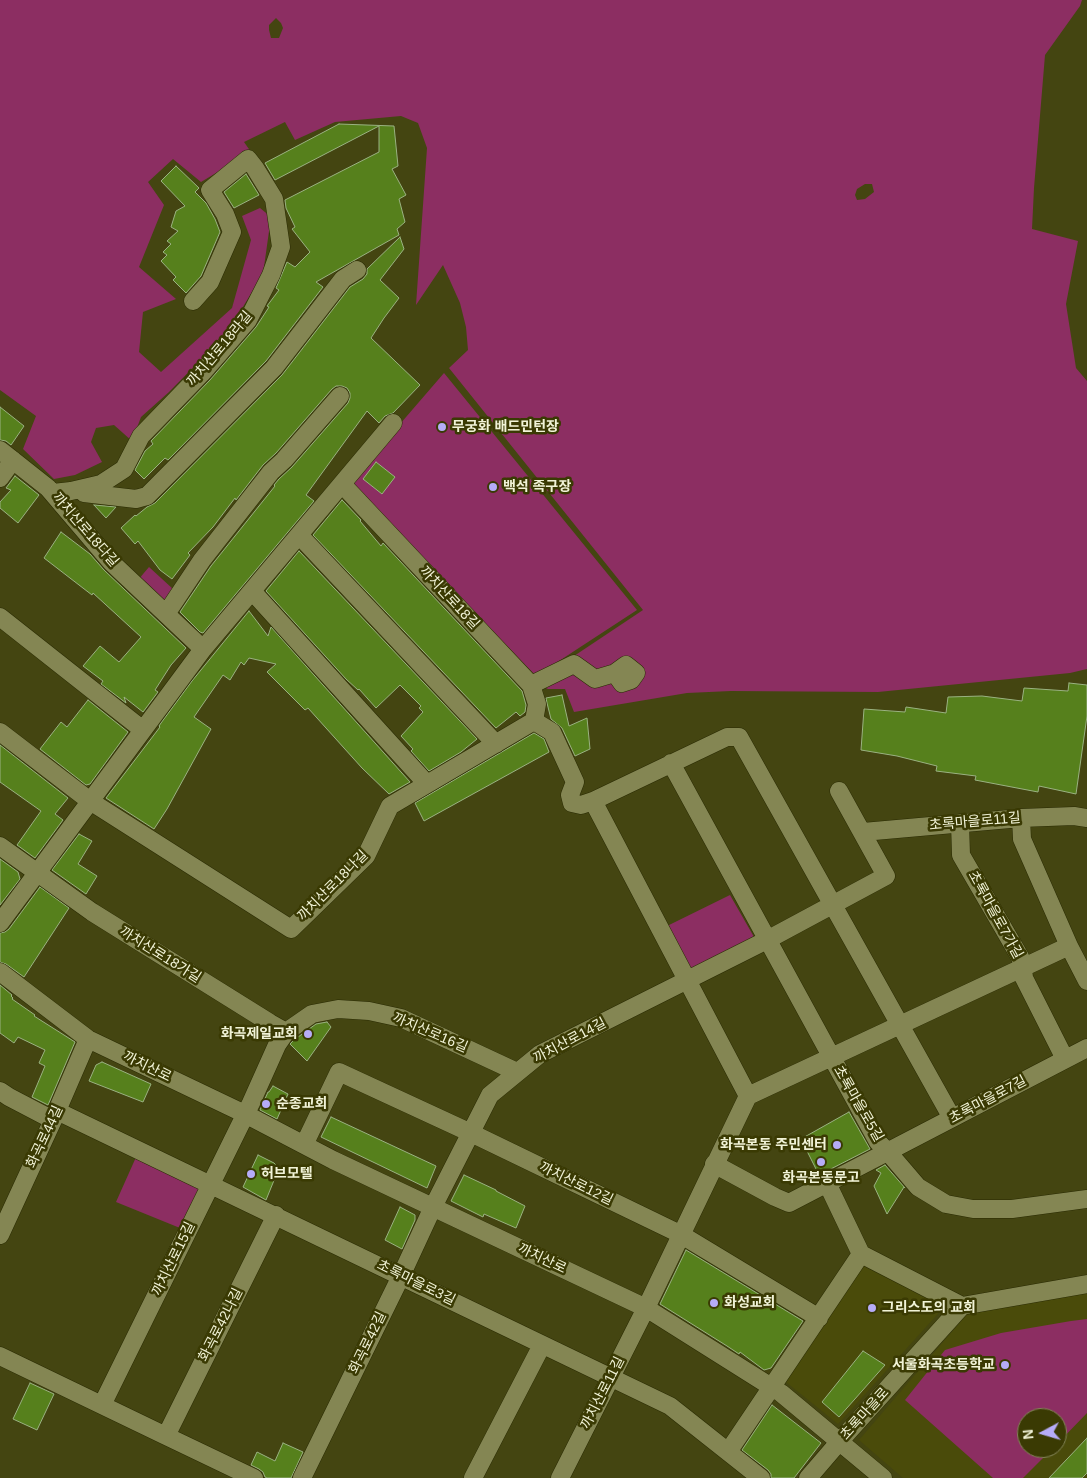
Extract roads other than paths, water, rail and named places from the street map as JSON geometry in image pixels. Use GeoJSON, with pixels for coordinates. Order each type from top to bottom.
{"type":"FeatureCollection","features":[{"type":"Feature","properties":{"kind":"street","name":"까치산로18라길"},"geometry":{"type":"LineString","coordinates":[[53,493],[101,484],[124,469],[141,436],[202,373],[248,320],[271,276],[282,247],[274,199],[248,159],[210,190],[226,214],[232,232],[210,282],[193,301]]}},
{"type":"Feature","properties":{"kind":"street","name":"까치산로18라길"},"geometry":{"type":"LineString","coordinates":[[71,491],[136,499],[147,496],[274,368],[343,279],[357,270]]}},
{"type":"Feature","properties":{"kind":"street"},"geometry":{"type":"LineString","coordinates":[[166,614],[202,560],[271,472],[284,460],[340,396]]}},
{"type":"Feature","properties":{"kind":"street"},"geometry":{"type":"LineString","coordinates":[[0,923],[203,649],[393,423]]}},
{"type":"Feature","properties":{"kind":"street"},"geometry":{"type":"LineString","coordinates":[[0,478],[7,455]]}},
{"type":"Feature","properties":{"kind":"street","name":"까치산로18다길"},"geometry":{"type":"LineString","coordinates":[[7,455],[48,488],[111,562],[203,649]]}},
{"type":"Feature","properties":{"kind":"street","name":"까치산로18길"},"geometry":{"type":"LineString","coordinates":[[342,484],[530,685],[537,704],[534,722]]}},
{"type":"Feature","properties":{"kind":"street"},"geometry":{"type":"LineString","coordinates":[[299,535],[496,744]]}},
{"type":"Feature","properties":{"kind":"street"},"geometry":{"type":"LineString","coordinates":[[252,591],[426,784]]}},
{"type":"Feature","properties":{"kind":"street"},"geometry":{"type":"LineString","coordinates":[[0,617],[143,730]]}},
{"type":"Feature","properties":{"kind":"street"},"geometry":{"type":"LineString","coordinates":[[530,685],[574,664],[595,679],[615,673]]}},
{"type":"Feature","properties":{"kind":"street"},"geometry":{"type":"LineString","coordinates":[[534,722],[552,732],[575,782],[570,795],[572,802],[582,805],[727,737],[739,737],[952,1118]]}},
{"type":"Feature","properties":{"kind":"street","name":"까치산로18나길"},"geometry":{"type":"LineString","coordinates":[[90,801],[291,929],[366,856],[390,806],[534,722]]}},
{"type":"Feature","properties":{"kind":"street"},"geometry":{"type":"LineString","coordinates":[[0,732],[90,801]]}},
{"type":"Feature","properties":{"kind":"street"},"geometry":{"type":"LineString","coordinates":[[671,764],[767,940]]}},
{"type":"Feature","properties":{"kind":"street","name":"까치산로14길"},"geometry":{"type":"LineString","coordinates":[[433,1207],[490,1095],[540,1054],[767,940],[886,876],[839,791]]}},
{"type":"Feature","properties":{"kind":"street"},"geometry":{"type":"LineString","coordinates":[[593,801],[748,1096]]}},
{"type":"Feature","properties":{"kind":"street","name":"초록마을로11길"},"geometry":{"type":"LineString","coordinates":[[862,832],[1021,818],[1074,816],[1087,818]]}},
{"type":"Feature","properties":{"kind":"street"},"geometry":{"type":"LineString","coordinates":[[1021,818],[1022,839],[1069,946],[1087,980]]}},
{"type":"Feature","properties":{"kind":"street","name":"초록마을로7가길"},"geometry":{"type":"LineString","coordinates":[[960,823],[961,855],[1020,957],[1024,978],[1065,1060]]}},
{"type":"Feature","properties":{"kind":"street"},"geometry":{"type":"LineString","coordinates":[[0,846],[37,874]]}},
{"type":"Feature","properties":{"kind":"street","name":"까치산로18가길"},"geometry":{"type":"LineString","coordinates":[[37,874],[92,912],[286,1032]]}},
{"type":"Feature","properties":{"kind":"street","name":"초록마을로5길"},"geometry":{"type":"LineString","coordinates":[[767,940],[878,1142],[918,1187],[946,1204],[973,1210],[1012,1209],[1087,1199]]}},
{"type":"Feature","properties":{"kind":"street"},"geometry":{"type":"LineString","coordinates":[[646,1308],[748,1096],[1069,946]]}},
{"type":"Feature","properties":{"kind":"street","name":"까치산로"},"geometry":{"type":"LineString","coordinates":[[0,972],[88,1039],[245,1114],[333,1160],[646,1308],[781,1393],[883,1478]]}},
{"type":"Feature","properties":{"kind":"street","name":"까치산로16길"},"geometry":{"type":"LineString","coordinates":[[245,1114],[277,1045],[286,1032],[312,1014],[338,1008],[370,1011],[401,1018],[517,1072]]}},
{"type":"Feature","properties":{"kind":"street","name":"화곡로44길"},"geometry":{"type":"LineString","coordinates":[[0,1235],[88,1039]]}},
{"type":"Feature","properties":{"kind":"street","name":"초록마을로7길"},"geometry":{"type":"LineString","coordinates":[[888,1152],[1087,1048]]}},
{"type":"Feature","properties":{"kind":"street"},"geometry":{"type":"LineString","coordinates":[[304,1145],[339,1072],[471,1133]]}},
{"type":"Feature","properties":{"kind":"street","name":"초록마을로3길"},"geometry":{"type":"LineString","coordinates":[[0,1091],[8,1097],[211,1184],[670,1406],[761,1478]]}},
{"type":"Feature","properties":{"kind":"street","name":"까치산로15길"},"geometry":{"type":"LineString","coordinates":[[102,1405],[245,1114]]}},
{"type":"Feature","properties":{"kind":"street","name":"까치산로12길"},"geometry":{"type":"LineString","coordinates":[[471,1133],[680,1234],[819,1318]]}},
{"type":"Feature","properties":{"kind":"street"},"geometry":{"type":"LineString","coordinates":[[714,1164],[789,1203],[888,1152]]}},
{"type":"Feature","properties":{"kind":"street"},"geometry":{"type":"LineString","coordinates":[[827,1183],[862,1254],[962,1306],[1087,1284]]}},
{"type":"Feature","properties":{"kind":"street","name":"화곡로42길"},"geometry":{"type":"LineString","coordinates":[[302,1478],[433,1207]]}},
{"type":"Feature","properties":{"kind":"street","name":"화곡로42나길"},"geometry":{"type":"LineString","coordinates":[[166,1436],[276,1215]]}},
{"type":"Feature","properties":{"kind":"street"},"geometry":{"type":"LineString","coordinates":[[728,1452],[862,1254]]}},
{"type":"Feature","properties":{"kind":"street","name":"초록마을로"},"geometry":{"type":"LineString","coordinates":[[808,1478],[962,1306]]}},
{"type":"Feature","properties":{"kind":"street","name":"까치산로11길"},"geometry":{"type":"LineString","coordinates":[[560,1478],[646,1308]]}},
{"type":"Feature","properties":{"kind":"street"},"geometry":{"type":"LineString","coordinates":[[473,1478],[542,1345]]}},
{"type":"Feature","properties":{"kind":"street"},"geometry":{"type":"LineString","coordinates":[[0,1356],[254,1478]]}},
{"type":"Feature","properties":{"kind":"place","name":"무궁화 배드민턴장"},"geometry":{"type":"Point","coordinates":[442,427]}},
{"type":"Feature","properties":{"kind":"place","name":"백석 족구장"},"geometry":{"type":"Point","coordinates":[493,487]}},
{"type":"Feature","properties":{"kind":"place","name":"화곡제일교회"},"geometry":{"type":"Point","coordinates":[308,1034]}},
{"type":"Feature","properties":{"kind":"place","name":"순종교회"},"geometry":{"type":"Point","coordinates":[266,1104]}},
{"type":"Feature","properties":{"kind":"place","name":"화곡본동 주민센터"},"geometry":{"type":"Point","coordinates":[837,1145]}},
{"type":"Feature","properties":{"kind":"place","name":"화곡본동문고"},"geometry":{"type":"Point","coordinates":[821,1162]}},
{"type":"Feature","properties":{"kind":"place","name":"허브모텔"},"geometry":{"type":"Point","coordinates":[251,1174]}},
{"type":"Feature","properties":{"kind":"place","name":"화성교회"},"geometry":{"type":"Point","coordinates":[714,1303]}},
{"type":"Feature","properties":{"kind":"place","name":"그리스도의 교회"},"geometry":{"type":"Point","coordinates":[872,1308]}},
{"type":"Feature","properties":{"kind":"place","name":"서울화곡초등학교"},"geometry":{"type":"Point","coordinates":[1005,1365]}}]}
